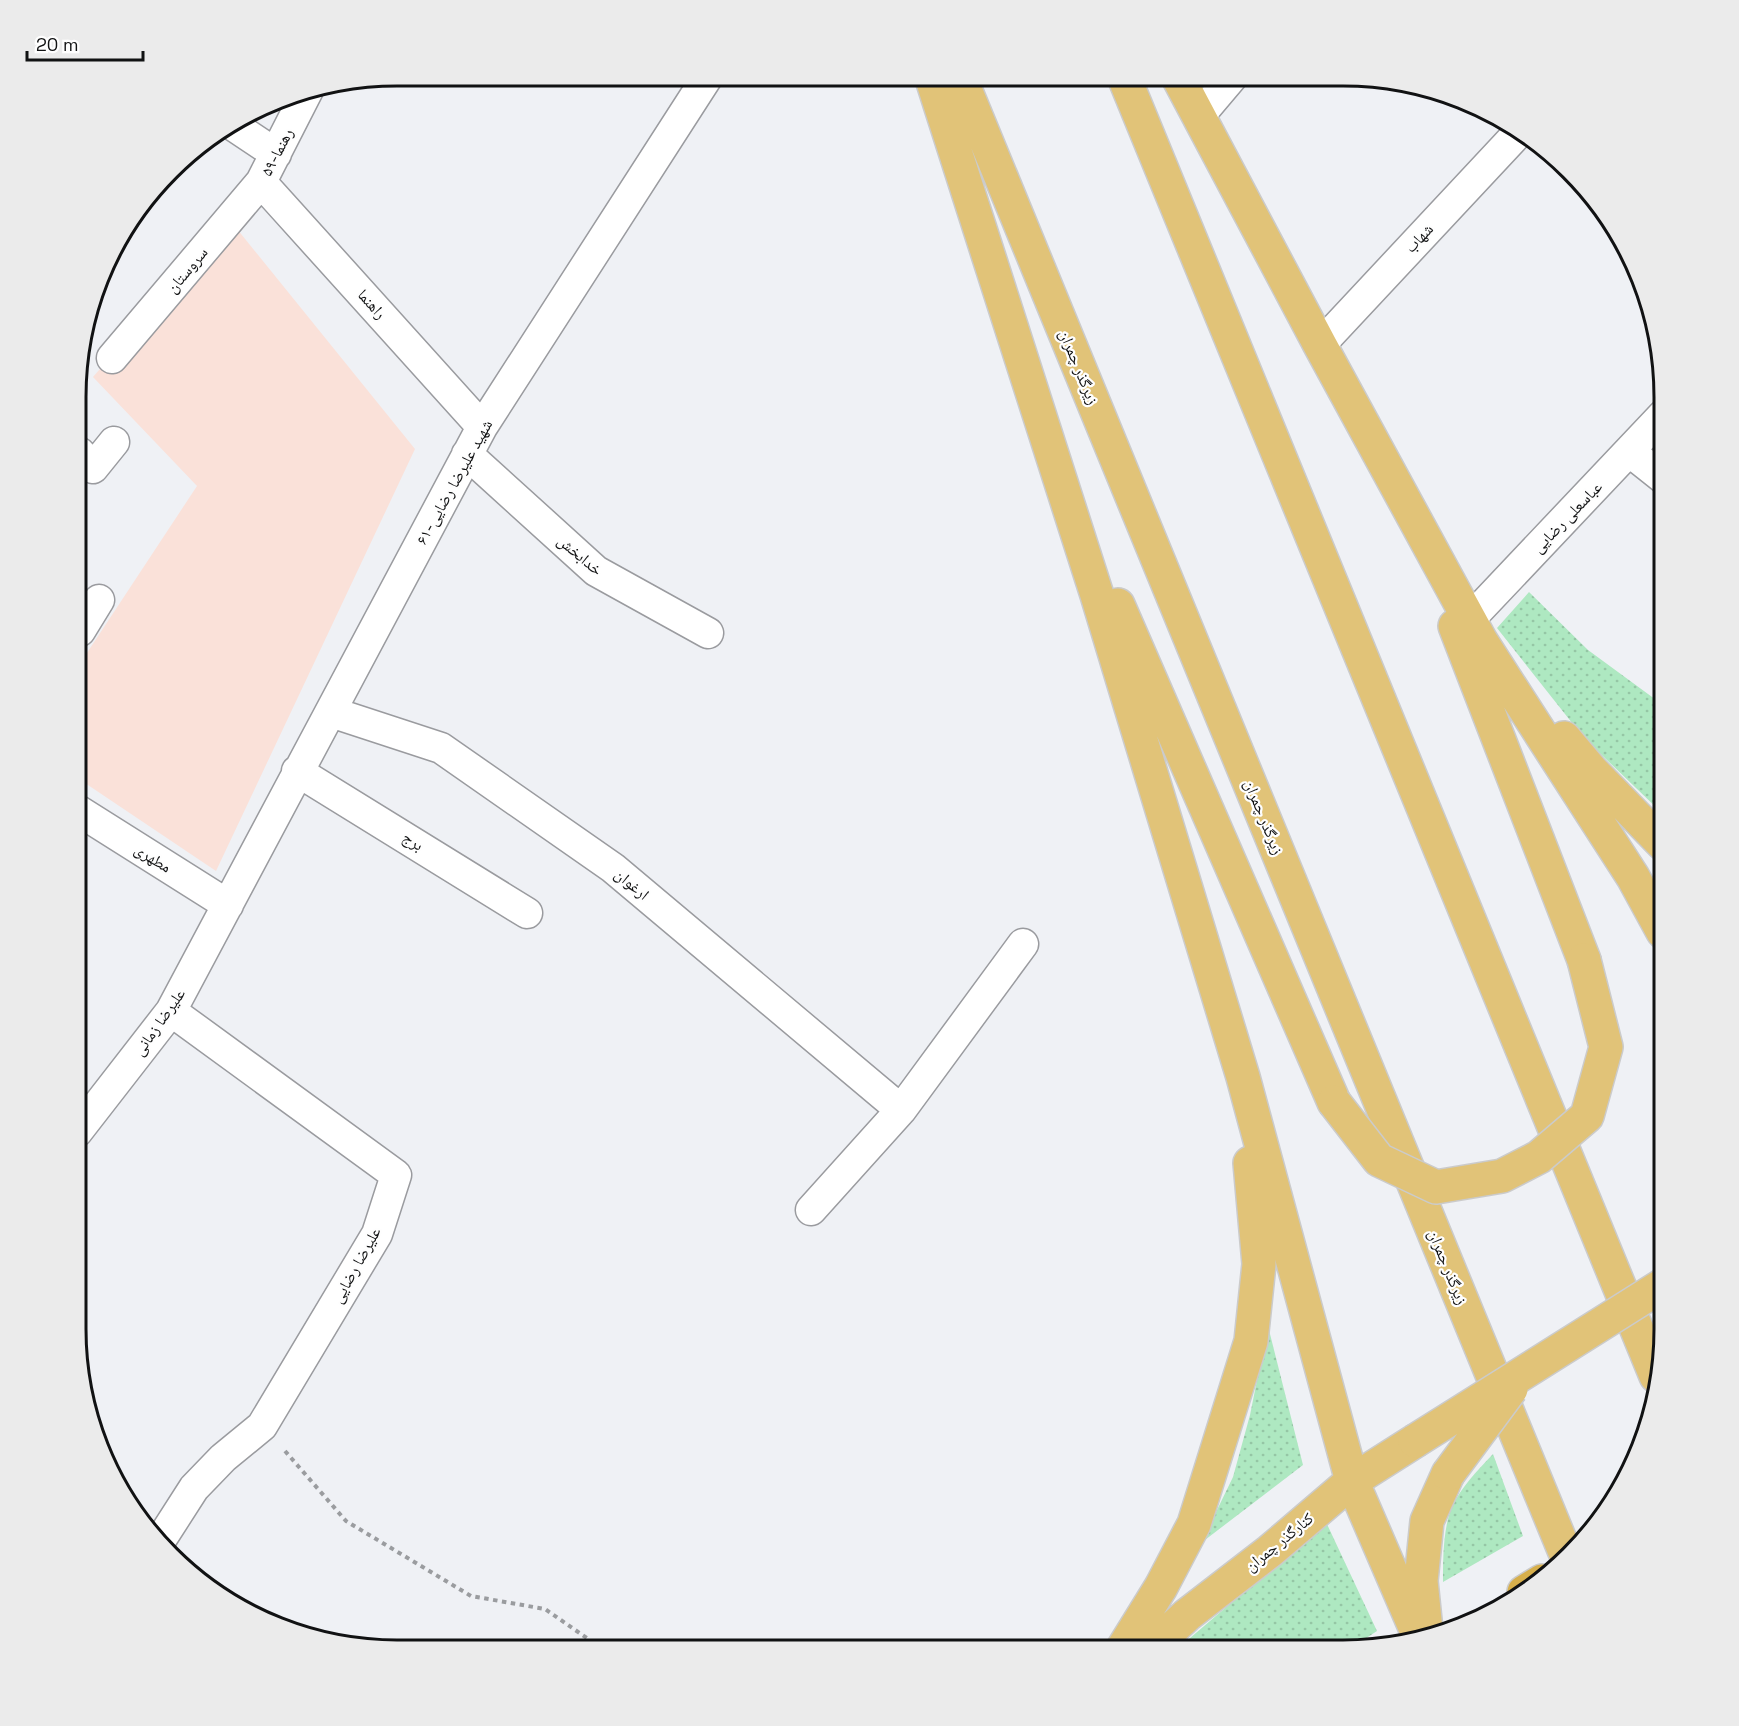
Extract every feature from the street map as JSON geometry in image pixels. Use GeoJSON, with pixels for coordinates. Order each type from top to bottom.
{"type":"FeatureCollection","features":[{"type":"Feature","properties":{"kind":"main road"},"geometry":{"type":"LineString","coordinates":[[934,86],[1097,595],[1243,1077],[1353,1481],[1417,1632]]}},
{"type":"Feature","properties":{"kind":"main road","name":"زیرگذر چمران"},"geometry":{"type":"LineString","coordinates":[[964,86],[1563,1548]]}},
{"type":"Feature","properties":{"kind":"main road"},"geometry":{"type":"LineString","coordinates":[[1128,86],[1651,1365]]}},
{"type":"Feature","properties":{"kind":"main road"},"geometry":{"type":"LineString","coordinates":[[1183,86],[1320,345],[1476,630],[1633,877],[1654,916]]}},
{"type":"Feature","properties":{"kind":"main road"},"geometry":{"type":"LineString","coordinates":[[1050,450],[1334,1102],[1379,1160],[1436,1187],[1502,1176],[1539,1157],[1587,1116],[1606,1047],[1584,960],[1407,502]]}},
{"type":"Feature","properties":{"kind":"main road"},"geometry":{"type":"LineString","coordinates":[[1476,630],[1591,770],[1654,835]]}},
{"type":"Feature","properties":{"kind":"main road"},"geometry":{"type":"LineString","coordinates":[[1128,1640],[1161,1587],[1194,1524],[1251,1341],[1259,1264],[1243,1077]]}},
{"type":"Feature","properties":{"kind":"main road","name":"کنارگذر چمران"},"geometry":{"type":"LineString","coordinates":[[1160,1640],[1187,1615],[1270,1551],[1353,1481],[1654,1291]]}},
{"type":"Feature","properties":{"kind":"main road"},"geometry":{"type":"LineString","coordinates":[[1619,1312],[1654,1302]]}},
{"type":"Feature","properties":{"kind":"main road"},"geometry":{"type":"LineString","coordinates":[[1426,1629],[1421,1581],[1427,1521],[1448,1474],[1523,1373]]}},
{"type":"Feature","properties":{"kind":"street","name":"۶۱-شهید علیرضا رضایی"},"geometry":{"type":"LineString","coordinates":[[228,905],[297,771],[331,712],[482,427],[702,86]]}},
{"type":"Feature","properties":{"kind":"street"},"geometry":{"type":"LineString","coordinates":[[1199,116],[1224,86]]}},
{"type":"Feature","properties":{"kind":"street","name":"۵۹-رهنما"},"geometry":{"type":"LineString","coordinates":[[261,182],[303,100]]}},
{"type":"Feature","properties":{"kind":"street"},"geometry":{"type":"LineString","coordinates":[[238,129],[276,154]]}},
{"type":"Feature","properties":{"kind":"street","name":"شهاب"},"geometry":{"type":"LineString","coordinates":[[1320,345],[1514,137]]}},
{"type":"Feature","properties":{"kind":"street","name":"راهنما"},"geometry":{"type":"LineString","coordinates":[[261,182],[482,427]]}},
{"type":"Feature","properties":{"kind":"street","name":"سروستان"},"geometry":{"type":"LineString","coordinates":[[112,358],[261,182]]}},
{"type":"Feature","properties":{"kind":"street","name":"عباسعلی رضایی"},"geometry":{"type":"LineString","coordinates":[[1476,630],[1654,426]]}},
{"type":"Feature","properties":{"kind":"street"},"geometry":{"type":"LineString","coordinates":[[86,459],[93,468],[114,442]]}},
{"type":"Feature","properties":{"kind":"street"},"geometry":{"type":"LineString","coordinates":[[1629,452],[1654,471]]}},
{"type":"Feature","properties":{"kind":"street","name":"خدابخش"},"geometry":{"type":"LineString","coordinates":[[467,454],[596,571],[708,633]]}},
{"type":"Feature","properties":{"kind":"street"},"geometry":{"type":"LineString","coordinates":[[86,621],[99,600]]}},
{"type":"Feature","properties":{"kind":"street","name":"ارغوان"},"geometry":{"type":"LineString","coordinates":[[331,712],[441,748],[603,861],[901,1110]]}},
{"type":"Feature","properties":{"kind":"street","name":"برج"},"geometry":{"type":"LineString","coordinates":[[297,771],[527,913]]}},
{"type":"Feature","properties":{"kind":"street","name":"مطهری"},"geometry":{"type":"LineString","coordinates":[[86,815],[228,905]]}},
{"type":"Feature","properties":{"kind":"street","name":"علیرضا زمانی"},"geometry":{"type":"LineString","coordinates":[[86,1120],[171,1011],[228,905]]}},
{"type":"Feature","properties":{"kind":"street"},"geometry":{"type":"LineString","coordinates":[[811,1210],[901,1110],[1023,944]]}},
{"type":"Feature","properties":{"kind":"street","name":"علیرضا رضایی"},"geometry":{"type":"LineString","coordinates":[[164,1536],[194,1488],[223,1458],[262,1426],[376,1234],[396,1175],[171,1011]]}},
{"type":"Feature","properties":{"kind":"path"},"geometry":{"type":"LineString","coordinates":[[262,1426],[346,1521],[471,1596],[545,1609],[590,1640]]}},
{"type":"Feature","properties":{"kind":"shaded area"},"geometry":{"type":"Polygon","coordinates":[[[229,219],[415,449],[216,871],[86,784],[86,654],[197,486],[93,377],[229,219]]]}},
{"type":"Feature","properties":{"kind":"green space"},"geometry":{"type":"Polygon","coordinates":[[[1529,592],[1588,650],[1654,698],[1654,805],[1584,738],[1497,628],[1529,592]]]}},
{"type":"Feature","properties":{"kind":"green space"},"geometry":{"type":"Polygon","coordinates":[[[1268,1326],[1303,1465],[1201,1543],[1233,1477],[1250,1415],[1268,1326]]]}},
{"type":"Feature","properties":{"kind":"green space"},"geometry":{"type":"Polygon","coordinates":[[[1493,1454],[1523,1536],[1443,1582],[1445,1534],[1452,1507],[1465,1486],[1493,1454]]]}},
{"type":"Feature","properties":{"kind":"green space"},"geometry":{"type":"Polygon","coordinates":[[[1326,1522],[1377,1631],[1363,1640],[1188,1640],[1326,1522]]]}}]}
